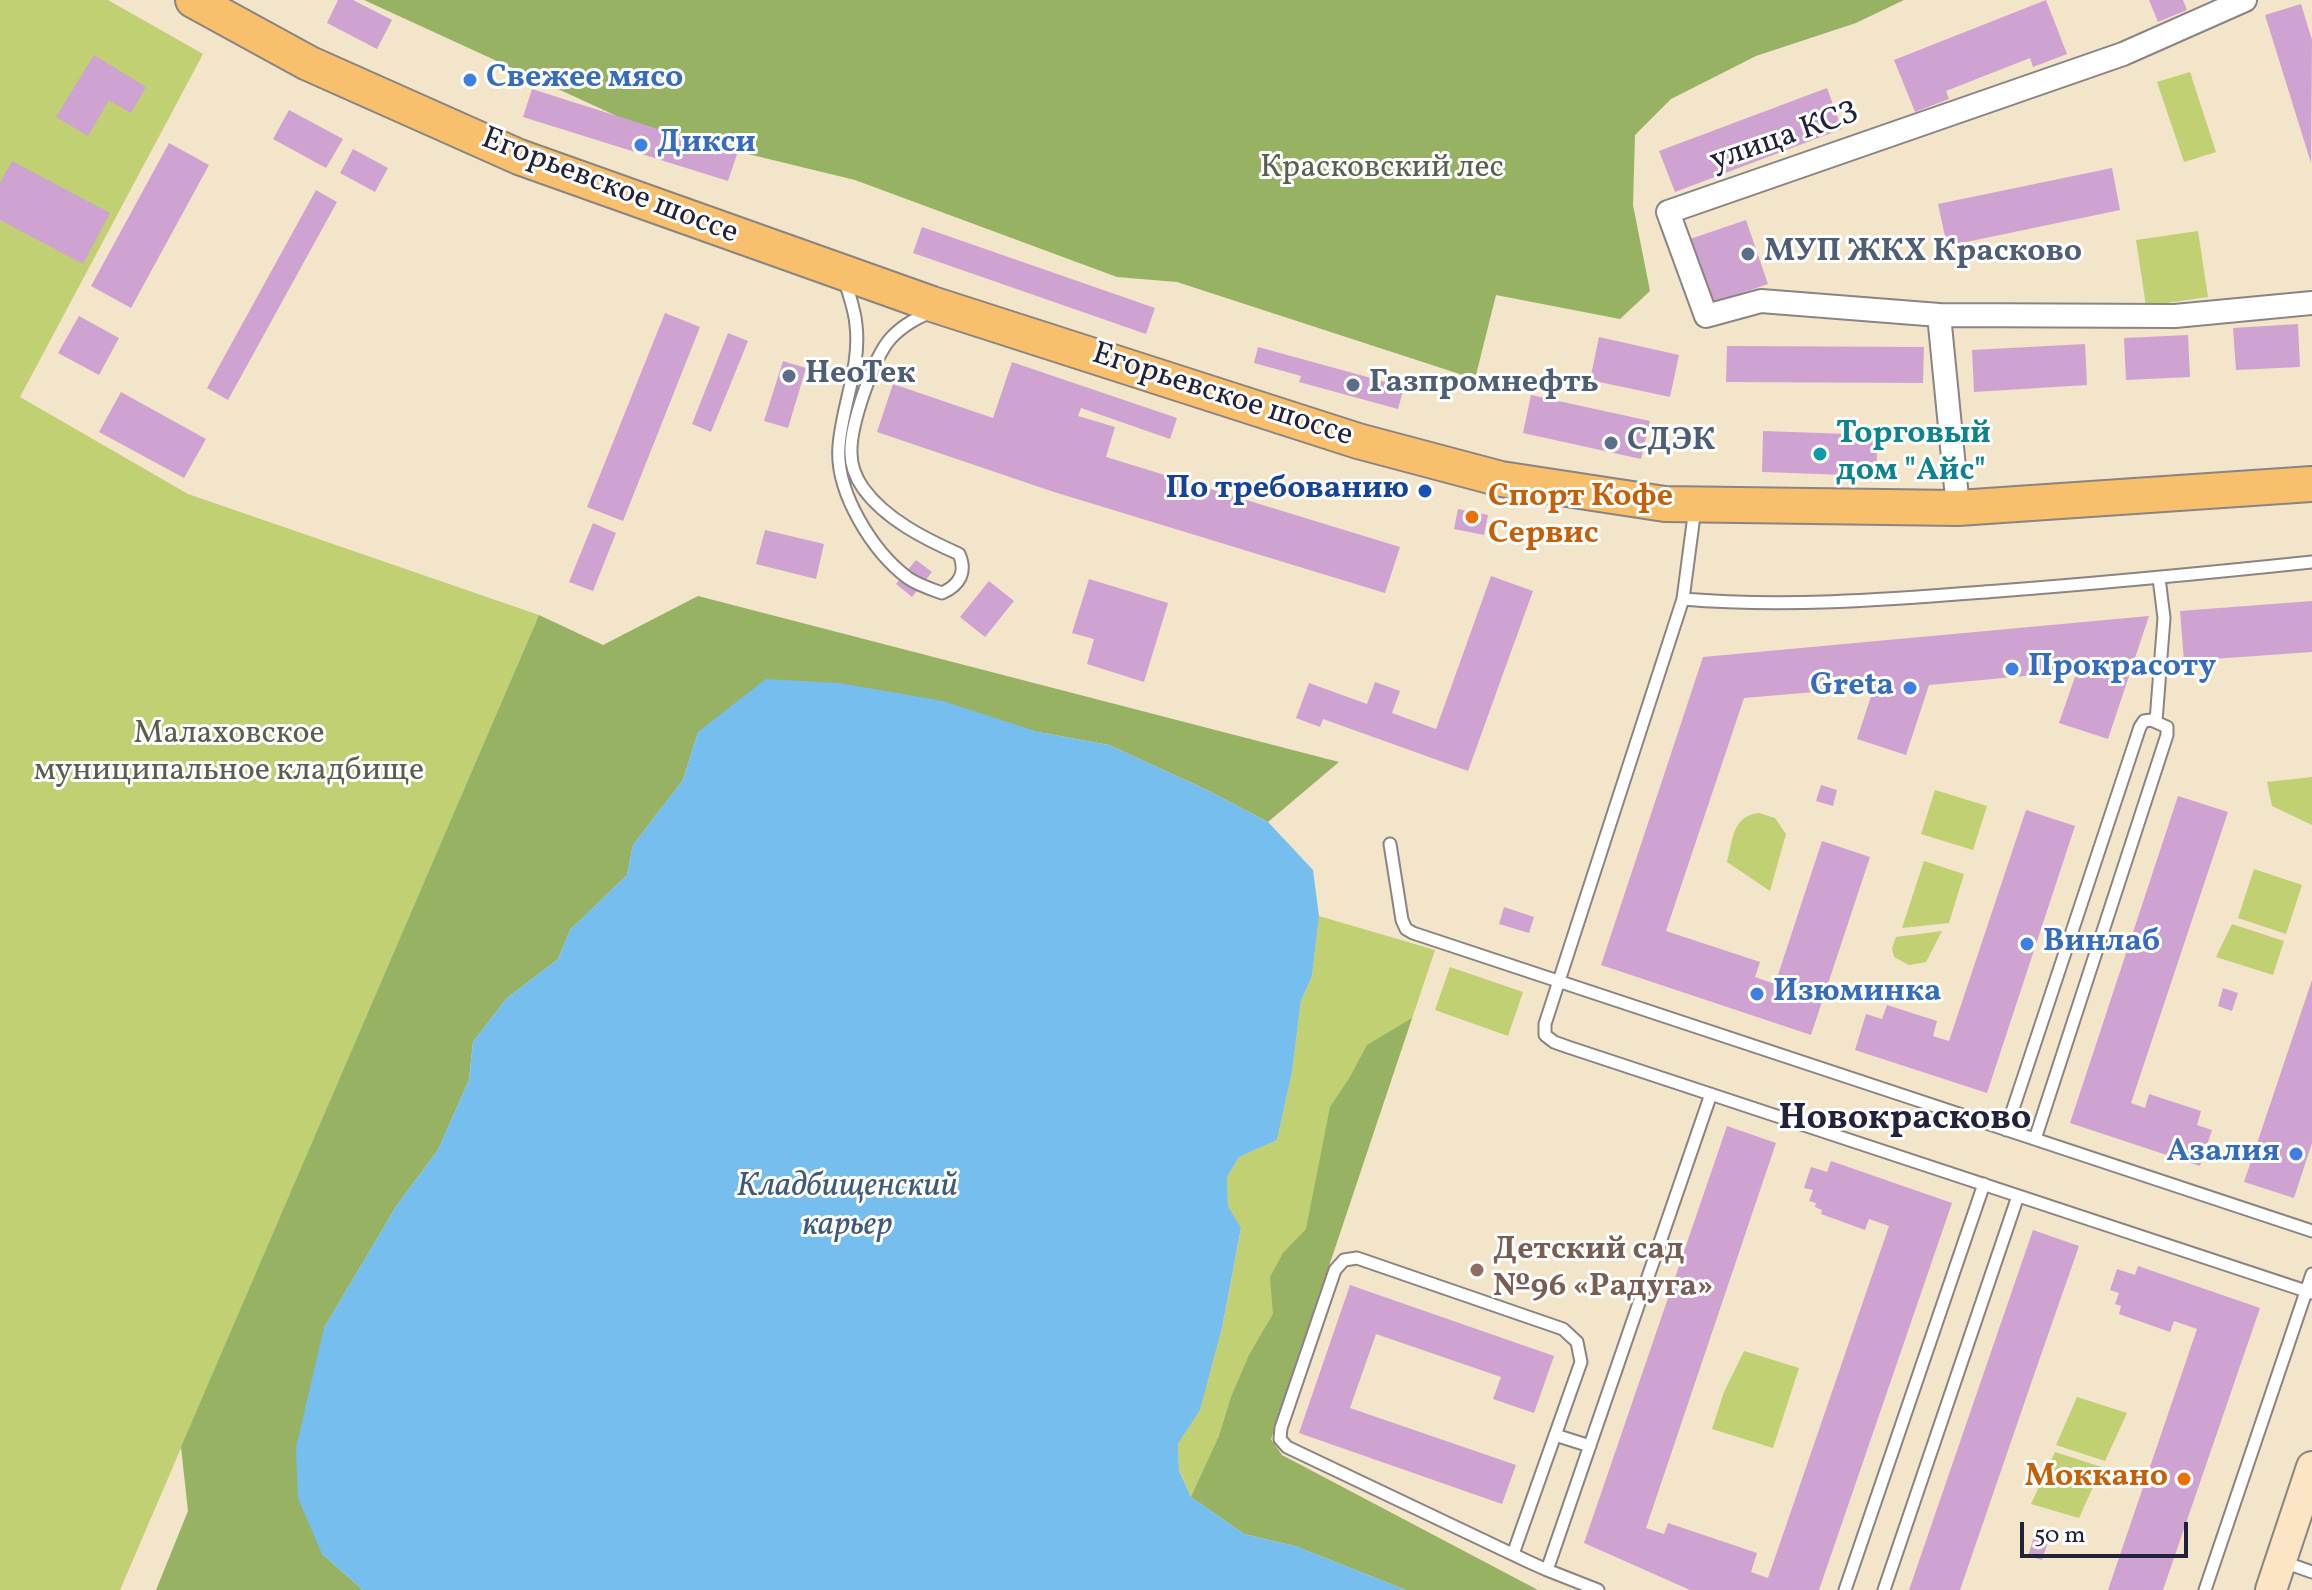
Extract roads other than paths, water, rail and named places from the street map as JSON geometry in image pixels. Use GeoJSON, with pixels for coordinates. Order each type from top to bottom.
{"type":"FeatureCollection","features":[{"type":"Feature","properties":{"kind":"main road","name":"Егорьевское шоссе"},"geometry":{"type":"LineString","coordinates":[[193,0],[308,63],[503,151],[943,307],[1358,441],[1501,479],[1665,504],[1958,508],[2312,484]]}},
{"type":"Feature","properties":{"kind":"main road"},"geometry":{"type":"LineString","coordinates":[[2271,1590],[2312,1467]]}},
{"type":"Feature","properties":{"kind":"street","name":"улица КСЗ"},"geometry":{"type":"LineString","coordinates":[[2245,0],[2123,54],[1668,212],[1706,316],[1761,301],[1939,315],[2175,316],[2312,303]]}},
{"type":"Feature","properties":{"kind":"street"},"geometry":{"type":"LineString","coordinates":[[1939,315],[1958,508]]}},
{"type":"Feature","properties":{"kind":"lane"},"geometry":{"type":"LineString","coordinates":[[842,273],[856,324],[855,373],[838,449],[842,480],[852,506],[880,553],[909,579],[942,593],[954,588],[960,580],[964,566],[959,554],[926,539],[875,502],[862,487],[853,469],[850,450],[862,399],[879,356],[890,338],[910,321],[943,307]]}},
{"type":"Feature","properties":{"kind":"lane"},"geometry":{"type":"LineString","coordinates":[[1695,505],[1683,599],[1545,1024],[1545,1035],[1554,1042],[2309,1292]]}},
{"type":"Feature","properties":{"kind":"lane"},"geometry":{"type":"LineString","coordinates":[[1683,599],[1858,602],[2159,578],[2312,562]]}},
{"type":"Feature","properties":{"kind":"lane"},"geometry":{"type":"LineString","coordinates":[[2156,721],[2164,618],[2159,578]]}},
{"type":"Feature","properties":{"kind":"lane"},"geometry":{"type":"LineString","coordinates":[[2006,1130],[2140,727],[2144,721],[2156,721],[2167,727],[2167,735],[2035,1139]]}},
{"type":"Feature","properties":{"kind":"lane"},"geometry":{"type":"LineString","coordinates":[[1390,844],[1406,929],[2312,1231]]}},
{"type":"Feature","properties":{"kind":"lane"},"geometry":{"type":"LineString","coordinates":[[1547,1570],[1711,1094]]}},
{"type":"Feature","properties":{"kind":"lane"},"geometry":{"type":"LineString","coordinates":[[1845,1590],[1984,1184]]}},
{"type":"Feature","properties":{"kind":"lane"},"geometry":{"type":"LineString","coordinates":[[1884,1590],[2018,1196]]}},
{"type":"Feature","properties":{"kind":"lane"},"geometry":{"type":"LineString","coordinates":[[1513,1554],[1581,1362],[1577,1342],[1563,1329],[1357,1258],[1344,1260],[1335,1270],[1281,1428],[1280,1439],[1287,1447],[1513,1554],[1547,1570],[1598,1590]]}},
{"type":"Feature","properties":{"kind":"lane"},"geometry":{"type":"LineString","coordinates":[[2205,1590],[2309,1292],[2312,1274]]}},
{"type":"Feature","properties":{"kind":"lane"},"geometry":{"type":"LineString","coordinates":[[1555,1435],[1590,1446]]}},
{"type":"Feature","properties":{"kind":"lane"},"geometry":{"type":"LineString","coordinates":[[2281,1561],[2312,1572]]}},
{"type":"Feature","properties":{"kind":"water","name":"Кладбищенский карьер"},"geometry":{"type":"Polygon","coordinates":[[[766,679],[839,683],[943,701],[1038,732],[1109,745],[1268,822],[1313,870],[1319,916],[1312,976],[1301,1001],[1292,1072],[1277,1140],[1239,1157],[1227,1177],[1228,1206],[1241,1228],[1222,1328],[1200,1410],[1178,1444],[1179,1470],[1191,1497],[1244,1534],[1295,1546],[1406,1590],[363,1590],[322,1554],[298,1498],[296,1448],[324,1328],[397,1205],[438,1150],[469,1080],[473,1042],[506,999],[558,959],[570,930],[627,875],[633,845],[683,780],[698,732],[766,679]]]}},
{"type":"Feature","properties":{"kind":"place","name":"Свежее мясо"},"geometry":{"type":"Point","coordinates":[470,80]}},
{"type":"Feature","properties":{"kind":"place","name":"Дикси"},"geometry":{"type":"Point","coordinates":[641,145]}},
{"type":"Feature","properties":{"kind":"place","name":"МУП ЖКХ Красково"},"geometry":{"type":"Point","coordinates":[1748,254]}},
{"type":"Feature","properties":{"kind":"place","name":"НеоТек"},"geometry":{"type":"Point","coordinates":[789,376]}},
{"type":"Feature","properties":{"kind":"place","name":"Газпромнефть"},"geometry":{"type":"Point","coordinates":[1353,385]}},
{"type":"Feature","properties":{"kind":"place","name":"СДЭК"},"geometry":{"type":"Point","coordinates":[1611,443]}},
{"type":"Feature","properties":{"kind":"place","name":"Торговый дом \"Айс\""},"geometry":{"type":"Point","coordinates":[1820,454]}},
{"type":"Feature","properties":{"kind":"place","name":"По требованию"},"geometry":{"type":"Point","coordinates":[1425,491]}},
{"type":"Feature","properties":{"kind":"place","name":"Спорт Кофе Сервис"},"geometry":{"type":"Point","coordinates":[1472,517]}},
{"type":"Feature","properties":{"kind":"place","name":"Прокрасоту"},"geometry":{"type":"Point","coordinates":[2012,669]}},
{"type":"Feature","properties":{"kind":"place","name":"Greta"},"geometry":{"type":"Point","coordinates":[1910,688]}},
{"type":"Feature","properties":{"kind":"place","name":"Винлаб"},"geometry":{"type":"Point","coordinates":[2027,944]}},
{"type":"Feature","properties":{"kind":"place","name":"Изюминка"},"geometry":{"type":"Point","coordinates":[1757,994]}},
{"type":"Feature","properties":{"kind":"place","name":"Азалия"},"geometry":{"type":"Point","coordinates":[2296,1154]}},
{"type":"Feature","properties":{"kind":"place","name":"Детский сад №96 «Радуга»"},"geometry":{"type":"Point","coordinates":[1477,1270]}},
{"type":"Feature","properties":{"kind":"place","name":"Моккано"},"geometry":{"type":"Point","coordinates":[2184,1479]}},
{"type":"Feature","properties":{"kind":"district","name":"Новокрасково"},"geometry":{"type":"Point","coordinates":[1905,1121]}},
{"type":"Feature","properties":{"kind":"park label","name":"Красковский лес"},"geometry":{"type":"Point","coordinates":[1382,170]}},
{"type":"Feature","properties":{"kind":"park label","name":"Малаховское муниципальное кладбище"},"geometry":{"type":"Point","coordinates":[229,754]}}]}
